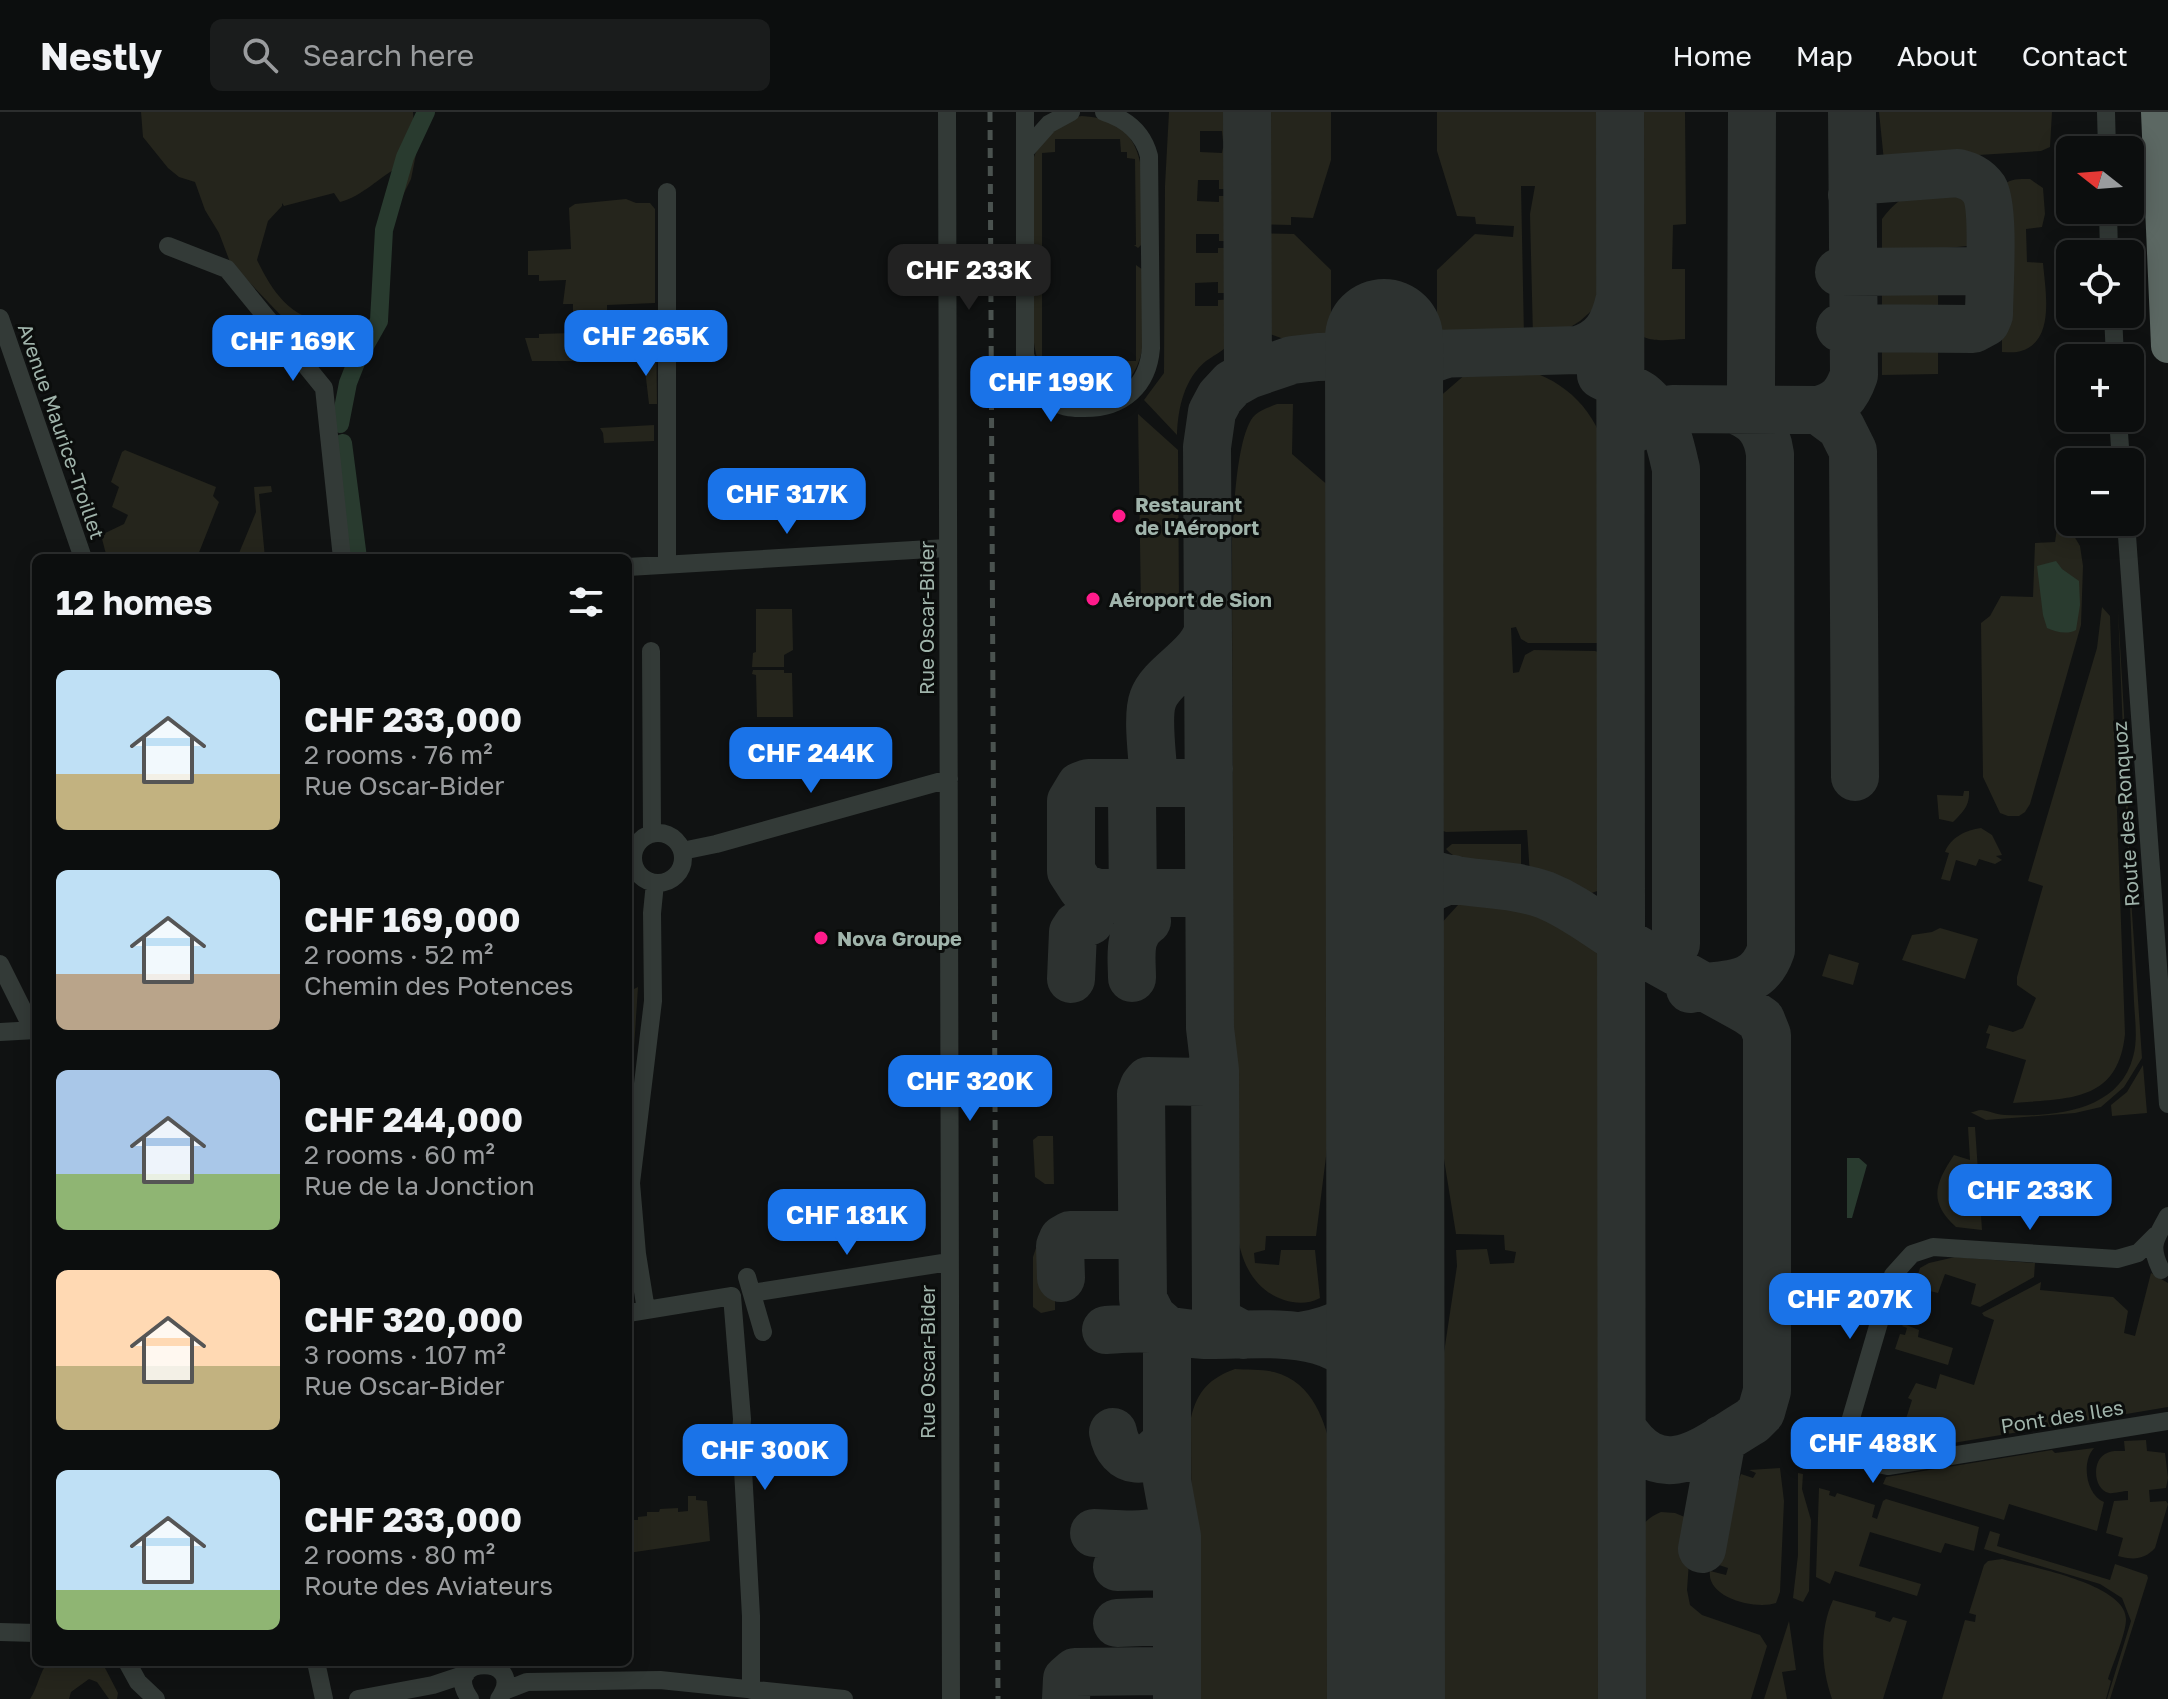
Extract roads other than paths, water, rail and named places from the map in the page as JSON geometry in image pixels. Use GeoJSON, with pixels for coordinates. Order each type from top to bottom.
{"type":"FeatureCollection","features":[{"type":"Feature","properties":{"kind":"highway"},"geometry":{"type":"LineString","coordinates":[[2158,112],[2168,346]]}},
{"type":"Feature","properties":{"kind":"street","name":"Rue Oscar-Bider"},"geometry":{"type":"LineString","coordinates":[[947,112],[951,1699]]}},
{"type":"Feature","properties":{"kind":"street"},"geometry":{"type":"LineString","coordinates":[[1025,112],[1025,355],[1034,379],[1053,401],[1070,408],[1101,407],[1129,394],[1139,385],[1147,370],[1151,348],[1149,156],[1147,146],[1133,128],[1104,112]]}},
{"type":"Feature","properties":{"kind":"street"},"geometry":{"type":"LineString","coordinates":[[1025,151],[1049,124],[1071,112]]}},
{"type":"Feature","properties":{"kind":"street"},"geometry":{"type":"LineString","coordinates":[[2106,112],[2107,136]]}},
{"type":"Feature","properties":{"kind":"street"},"geometry":{"type":"LineString","coordinates":[[667,192],[667,564]]}},
{"type":"Feature","properties":{"kind":"street"},"geometry":{"type":"LineString","coordinates":[[168,246],[227,269],[324,388],[342,554]]}},
{"type":"Feature","properties":{"kind":"street","name":"Avenue Maurice-Troillet"},"geometry":{"type":"LineString","coordinates":[[2,330],[82,554]]}},
{"type":"Feature","properties":{"kind":"street","name":"Route des Ronquoz"},"geometry":{"type":"LineString","coordinates":[[2127,536],[2168,1104]]}},
{"type":"Feature","properties":{"kind":"street"},"geometry":{"type":"LineString","coordinates":[[632,567],[947,548]]}},
{"type":"Feature","properties":{"kind":"street"},"geometry":{"type":"LineString","coordinates":[[651,651],[652,834]]}},
{"type":"Feature","properties":{"kind":"street"},"geometry":{"type":"LineString","coordinates":[[682,851],[949,779]]}},
{"type":"Feature","properties":{"kind":"street"},"geometry":{"type":"LineString","coordinates":[[632,862],[636,847],[652,834],[673,838],[682,851],[682,866],[668,882],[655,883],[643,878],[632,867]]}},
{"type":"Feature","properties":{"kind":"street"},"geometry":{"type":"LineString","coordinates":[[632,1175],[653,1001],[652,913],[655,883]]}},
{"type":"Feature","properties":{"kind":"street"},"geometry":{"type":"LineString","coordinates":[[0,964],[32,1026]]}},
{"type":"Feature","properties":{"kind":"street"},"geometry":{"type":"LineString","coordinates":[[0,1032],[32,1030]]}},
{"type":"Feature","properties":{"kind":"street"},"geometry":{"type":"LineString","coordinates":[[632,1195],[637,1254],[637,1311],[732,1296],[742,1419],[751,1616],[751,1690]]}},
{"type":"Feature","properties":{"kind":"street"},"geometry":{"type":"LineString","coordinates":[[2164,1273],[2154,1254],[2162,1241],[2168,1216]]}},
{"type":"Feature","properties":{"kind":"street"},"geometry":{"type":"LineString","coordinates":[[2126,1258],[2162,1241]]}},
{"type":"Feature","properties":{"kind":"street","name":"Pont des Iles"},"geometry":{"type":"LineString","coordinates":[[2126,1258],[1933,1247],[1912,1254],[1893,1275],[1849,1421],[1850,1436],[1862,1457],[1874,1464],[1888,1466],[2168,1421]]}},
{"type":"Feature","properties":{"kind":"street"},"geometry":{"type":"LineString","coordinates":[[2126,1258],[2149,1262],[2164,1273]]}},
{"type":"Feature","properties":{"kind":"street"},"geometry":{"type":"LineString","coordinates":[[763,1332],[749,1285],[949,1262]]}},
{"type":"Feature","properties":{"kind":"street"},"geometry":{"type":"LineString","coordinates":[[0,1632],[32,1633]]}},
{"type":"Feature","properties":{"kind":"street"},"geometry":{"type":"LineString","coordinates":[[129,1666],[138,1682],[156,1699]]}},
{"type":"Feature","properties":{"kind":"street"},"geometry":{"type":"LineString","coordinates":[[317,1666],[324,1699]]}},
{"type":"Feature","properties":{"kind":"street"},"geometry":{"type":"LineString","coordinates":[[468,1697],[464,1682],[488,1679]]}},
{"type":"Feature","properties":{"kind":"street"},"geometry":{"type":"LineString","coordinates":[[358,1699],[433,1685],[488,1679],[527,1682],[660,1680],[844,1699]]}},
{"type":"Feature","properties":{"kind":"street"},"geometry":{"type":"LineString","coordinates":[[433,1685],[468,1697]]}},
{"type":"Feature","properties":{"kind":"waterway"},"geometry":{"type":"LineString","coordinates":[[340,424],[348,383],[379,321],[384,230],[405,157],[426,112]]}},
{"type":"Feature","properties":{"kind":"waterway"},"geometry":{"type":"LineString","coordinates":[[343,443],[357,554]]}},
{"type":"Feature","properties":{"kind":"railway"},"geometry":{"type":"LineString","coordinates":[[990,112],[998,1699]]}},
{"type":"Feature","properties":{"kind":"place","name":"Restaurant de l'Aéroport"},"geometry":{"type":"Point","coordinates":[1119,516]}},
{"type":"Feature","properties":{"kind":"place","name":"Aéroport de Sion"},"geometry":{"type":"Point","coordinates":[1093,599]}},
{"type":"Feature","properties":{"kind":"place","name":"Nova Groupe"},"geometry":{"type":"Point","coordinates":[821,938]}}]}
